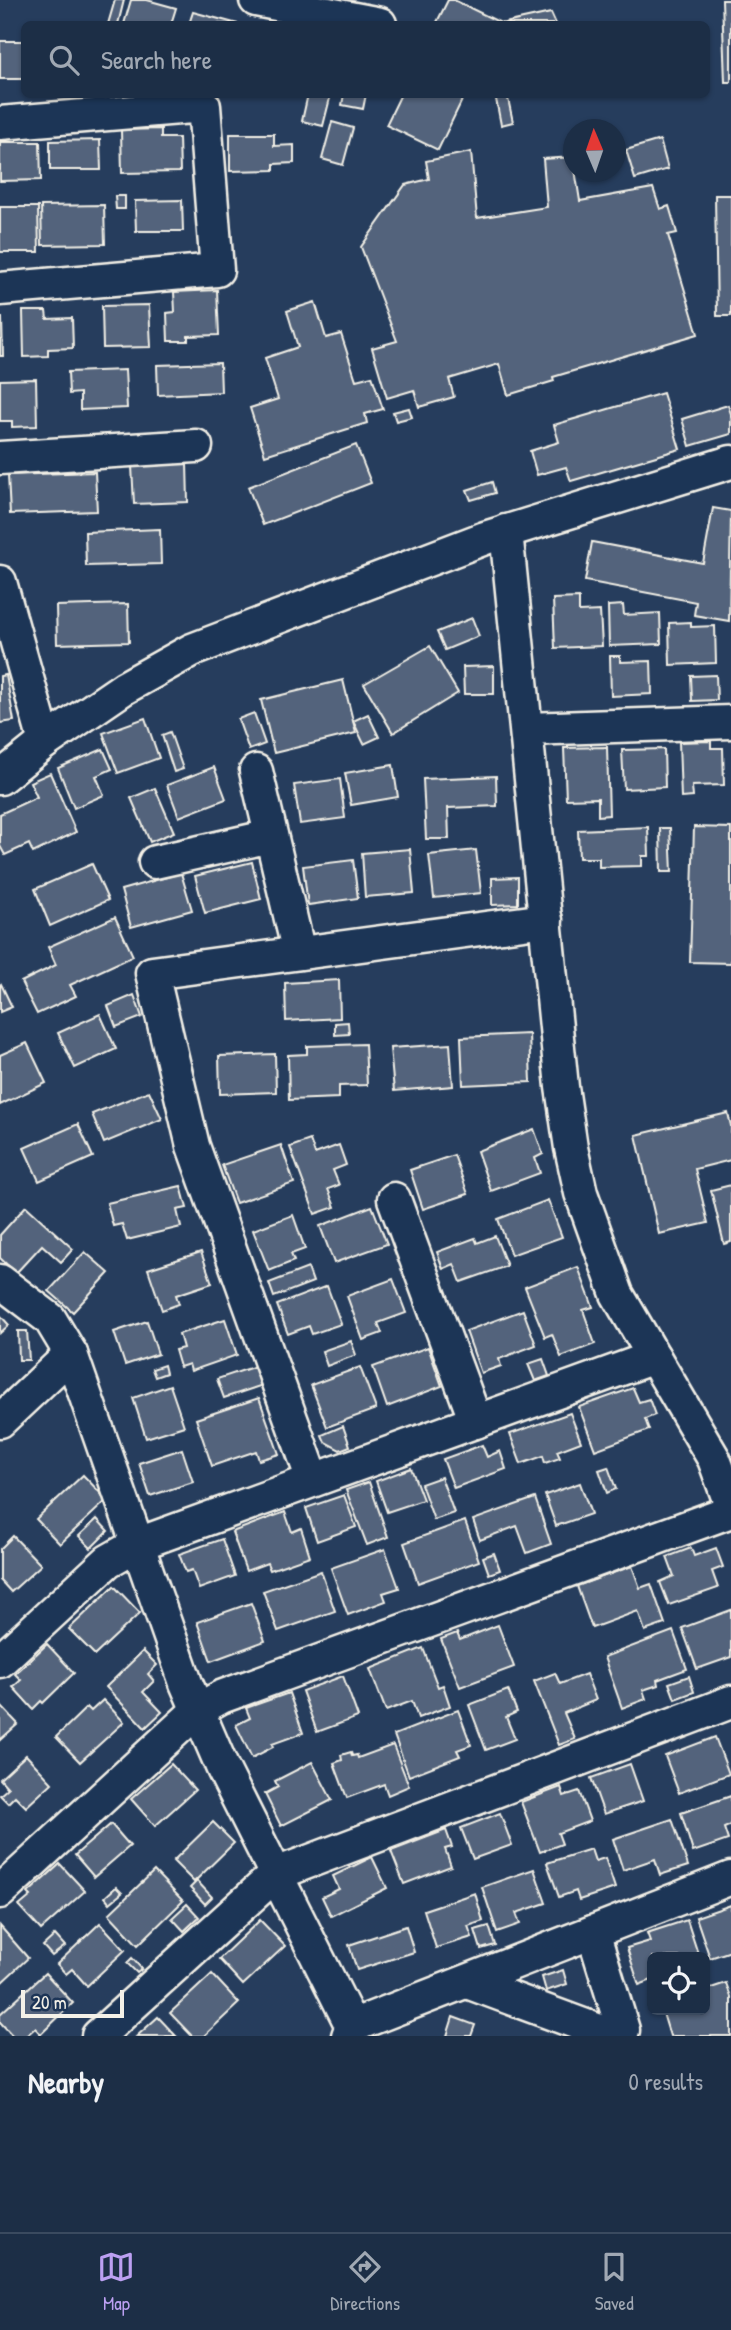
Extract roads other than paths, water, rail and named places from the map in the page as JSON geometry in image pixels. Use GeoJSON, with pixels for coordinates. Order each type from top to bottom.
{"type":"FeatureCollection","features":[{"type":"Feature","properties":{"kind":"street"},"geometry":{"type":"LineString","coordinates":[[256,0],[364,21]]}},
{"type":"Feature","properties":{"kind":"street"},"geometry":{"type":"LineString","coordinates":[[0,123],[204,106],[217,270],[0,289]]}},
{"type":"Feature","properties":{"kind":"street"},"geometry":{"type":"LineString","coordinates":[[0,458],[195,446]]}},
{"type":"Feature","properties":{"kind":"street"},"geometry":{"type":"LineString","coordinates":[[0,778],[45,742],[124,688],[192,650],[506,531],[731,462]]}},
{"type":"Feature","properties":{"kind":"street"},"geometry":{"type":"LineString","coordinates":[[506,531],[562,1087],[581,1193],[617,1294],[713,1459],[731,1505]]}},
{"type":"Feature","properties":{"kind":"street"},"geometry":{"type":"LineString","coordinates":[[0,582],[45,742]]}},
{"type":"Feature","properties":{"kind":"street"},"geometry":{"type":"LineString","coordinates":[[527,729],[731,722]]}},
{"type":"Feature","properties":{"kind":"street"},"geometry":{"type":"LineString","coordinates":[[256,771],[299,953]]}},
{"type":"Feature","properties":{"kind":"street"},"geometry":{"type":"LineString","coordinates":[[155,862],[271,836]]}},
{"type":"Feature","properties":{"kind":"street"},"geometry":{"type":"LineString","coordinates":[[313,1480],[193,1146],[152,973],[547,920]]}},
{"type":"Feature","properties":{"kind":"street"},"geometry":{"type":"LineString","coordinates":[[394,1199],[476,1422]]}},
{"type":"Feature","properties":{"kind":"street"},"geometry":{"type":"LineString","coordinates":[[0,1281],[50,1319],[71,1354],[186,1683],[223,1769],[350,2031],[731,1878]]}},
{"type":"Feature","properties":{"kind":"street"},"geometry":{"type":"LineString","coordinates":[[0,1421],[71,1354]]}},
{"type":"Feature","properties":{"kind":"street"},"geometry":{"type":"LineString","coordinates":[[0,1661],[108,1561],[138,1544],[654,1357]]}},
{"type":"Feature","properties":{"kind":"street"},"geometry":{"type":"LineString","coordinates":[[0,1892],[198,1710],[220,1698],[731,1511]]}},
{"type":"Feature","properties":{"kind":"street"},"geometry":{"type":"LineString","coordinates":[[97,2036],[275,1874],[731,1702]]}},
{"type":"Feature","properties":{"kind":"street"},"geometry":{"type":"LineString","coordinates":[[593,1932],[623,2030],[621,2036]]}},
{"type":"Feature","properties":{"kind":"street"},"geometry":{"type":"LineString","coordinates":[[467,1982],[613,2036]]}}]}
